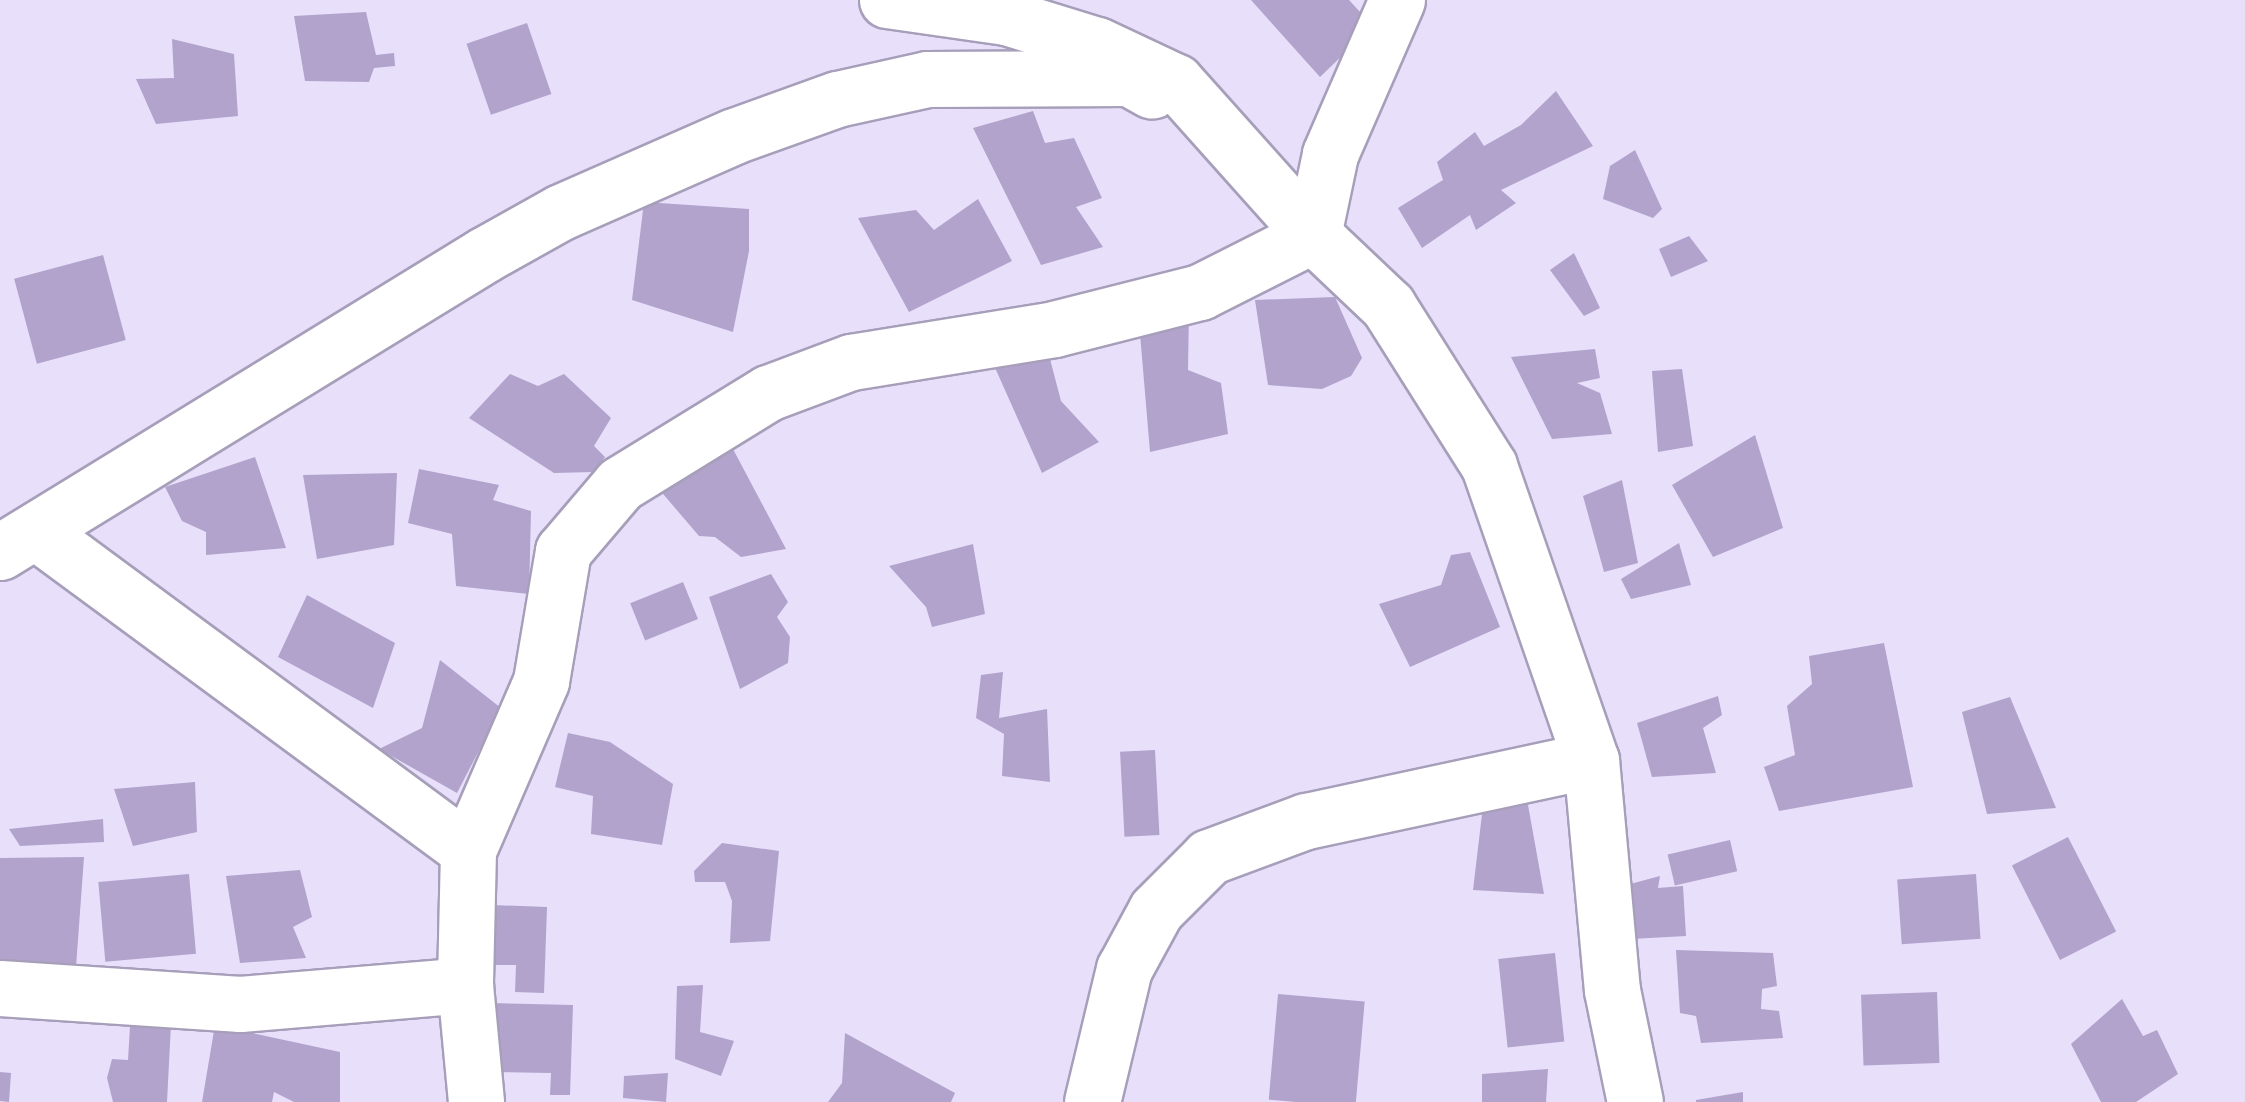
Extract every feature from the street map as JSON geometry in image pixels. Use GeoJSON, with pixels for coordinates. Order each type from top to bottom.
{"type":"FeatureCollection","features":[{"type":"Feature","properties":{"kind":"street"},"geometry":{"type":"LineString","coordinates":[[887,0],[1006,17],[1097,45],[1176,82],[1312,235],[1388,306],[1489,466],[1591,760],[1612,990],[1635,1102]]}},
{"type":"Feature","properties":{"kind":"street"},"geometry":{"type":"LineString","coordinates":[[1312,235],[1330,154],[1397,0]]}},
{"type":"Feature","properties":{"kind":"street"},"geometry":{"type":"LineString","coordinates":[[468,850],[19,542],[530,229],[734,136],[837,98],[927,79],[1130,78],[1215,128]]}},
{"type":"Feature","properties":{"kind":"street"},"geometry":{"type":"LineString","coordinates":[[476,1102],[464,985],[468,850],[541,681],[563,551],[581,522],[620,484],[768,393],[850,362],[1054,329],[1200,292],[1312,235]]}},
{"type":"Feature","properties":{"kind":"street"},"geometry":{"type":"LineString","coordinates":[[1092,1102],[1124,969],[1156,910],[1209,856],[1306,821],[1591,760]]}},
{"type":"Feature","properties":{"kind":"street"},"geometry":{"type":"LineString","coordinates":[[0,988],[240,1004],[464,985]]}},
{"type":"Feature","properties":{"kind":"building"},"geometry":{"type":"Polygon","coordinates":[[[1251,0],[1349,0],[1373,26],[1320,77],[1251,0]]]}},
{"type":"Feature","properties":{"kind":"building"},"geometry":{"type":"Polygon","coordinates":[[[366,12],[376,55],[394,53],[395,66],[374,68],[369,82],[305,81],[294,16],[366,12]]]}},
{"type":"Feature","properties":{"kind":"building"},"geometry":{"type":"Polygon","coordinates":[[[527,23],[551,94],[491,115],[466,44],[527,23]]]}},
{"type":"Feature","properties":{"kind":"building"},"geometry":{"type":"Polygon","coordinates":[[[172,39],[234,54],[238,116],[156,124],[136,79],[174,78],[172,39]]]}},
{"type":"Feature","properties":{"kind":"building"},"geometry":{"type":"Polygon","coordinates":[[[1556,91],[1593,146],[1501,190],[1516,203],[1476,230],[1470,215],[1422,248],[1398,208],[1443,180],[1437,162],[1475,132],[1484,146],[1521,125],[1556,91]]]}},
{"type":"Feature","properties":{"kind":"building"},"geometry":{"type":"Polygon","coordinates":[[[1033,111],[1045,143],[1074,138],[1102,198],[1076,207],[1103,247],[1041,265],[973,128],[1033,111]]]}},
{"type":"Feature","properties":{"kind":"building"},"geometry":{"type":"Polygon","coordinates":[[[1635,150],[1662,209],[1653,218],[1603,199],[1610,166],[1635,150]]]}},
{"type":"Feature","properties":{"kind":"building"},"geometry":{"type":"Polygon","coordinates":[[[978,199],[1012,261],[909,312],[858,218],[916,210],[934,230],[978,199]]]}},
{"type":"Feature","properties":{"kind":"building"},"geometry":{"type":"Polygon","coordinates":[[[644,202],[749,209],[749,251],[733,332],[632,300],[644,202]]]}},
{"type":"Feature","properties":{"kind":"building"},"geometry":{"type":"Polygon","coordinates":[[[1689,236],[1708,261],[1671,277],[1659,249],[1689,236]]]}},
{"type":"Feature","properties":{"kind":"building"},"geometry":{"type":"Polygon","coordinates":[[[1574,253],[1600,308],[1584,316],[1550,270],[1574,253]]]}},
{"type":"Feature","properties":{"kind":"building"},"geometry":{"type":"Polygon","coordinates":[[[103,255],[126,340],[37,364],[14,279],[103,255]]]}},
{"type":"Feature","properties":{"kind":"building"},"geometry":{"type":"Polygon","coordinates":[[[1335,297],[1362,358],[1351,376],[1322,389],[1268,385],[1255,300],[1335,297]]]}},
{"type":"Feature","properties":{"kind":"building"},"geometry":{"type":"Polygon","coordinates":[[[1189,309],[1188,370],[1221,383],[1228,434],[1150,452],[1139,322],[1189,309]]]}},
{"type":"Feature","properties":{"kind":"building"},"geometry":{"type":"Polygon","coordinates":[[[1045,340],[1061,401],[1099,442],[1042,473],[988,352],[1045,340]]]}},
{"type":"Feature","properties":{"kind":"building"},"geometry":{"type":"Polygon","coordinates":[[[1595,349],[1600,378],[1577,383],[1600,393],[1612,434],[1552,439],[1511,357],[1595,349]]]}},
{"type":"Feature","properties":{"kind":"building"},"geometry":{"type":"Polygon","coordinates":[[[1682,369],[1693,446],[1658,452],[1652,371],[1682,369]]]}},
{"type":"Feature","properties":{"kind":"building"},"geometry":{"type":"Polygon","coordinates":[[[510,374],[538,386],[564,374],[611,418],[594,446],[605,457],[593,472],[554,473],[469,418],[510,374]]]}},
{"type":"Feature","properties":{"kind":"building"},"geometry":{"type":"Polygon","coordinates":[[[725,434],[786,549],[741,557],[715,537],[699,536],[652,481],[725,434]]]}},
{"type":"Feature","properties":{"kind":"building"},"geometry":{"type":"Polygon","coordinates":[[[1755,435],[1783,528],[1713,557],[1672,485],[1755,435]]]}},
{"type":"Feature","properties":{"kind":"building"},"geometry":{"type":"Polygon","coordinates":[[[255,457],[286,548],[206,555],[206,532],[182,521],[165,487],[255,457]]]}},
{"type":"Feature","properties":{"kind":"building"},"geometry":{"type":"Polygon","coordinates":[[[419,469],[499,485],[493,500],[531,511],[529,594],[456,586],[452,534],[408,523],[419,469]]]}},
{"type":"Feature","properties":{"kind":"building"},"geometry":{"type":"Polygon","coordinates":[[[397,473],[394,545],[317,559],[303,475],[397,473]]]}},
{"type":"Feature","properties":{"kind":"building"},"geometry":{"type":"Polygon","coordinates":[[[1622,480],[1638,563],[1604,572],[1583,496],[1622,480]]]}},
{"type":"Feature","properties":{"kind":"building"},"geometry":{"type":"Polygon","coordinates":[[[1679,543],[1691,585],[1631,599],[1621,579],[1679,543]]]}},
{"type":"Feature","properties":{"kind":"building"},"geometry":{"type":"Polygon","coordinates":[[[973,544],[985,614],[932,627],[926,607],[889,566],[973,544]]]}},
{"type":"Feature","properties":{"kind":"building"},"geometry":{"type":"Polygon","coordinates":[[[1470,552],[1500,627],[1410,667],[1379,604],[1441,585],[1451,555],[1470,552]]]}},
{"type":"Feature","properties":{"kind":"building"},"geometry":{"type":"Polygon","coordinates":[[[771,574],[788,602],[777,617],[790,637],[788,663],[740,689],[709,597],[771,574]]]}},
{"type":"Feature","properties":{"kind":"building"},"geometry":{"type":"Polygon","coordinates":[[[683,582],[698,619],[645,640],[630,603],[683,582]]]}},
{"type":"Feature","properties":{"kind":"building"},"geometry":{"type":"Polygon","coordinates":[[[307,595],[395,643],[373,708],[278,657],[307,595]]]}},
{"type":"Feature","properties":{"kind":"building"},"geometry":{"type":"Polygon","coordinates":[[[1884,643],[1913,787],[1779,811],[1764,767],[1795,755],[1787,706],[1812,684],[1809,656],[1884,643]]]}},
{"type":"Feature","properties":{"kind":"building"},"geometry":{"type":"Polygon","coordinates":[[[440,660],[501,708],[457,793],[379,749],[422,728],[440,660]]]}},
{"type":"Feature","properties":{"kind":"building"},"geometry":{"type":"Polygon","coordinates":[[[1003,672],[999,718],[1047,709],[1050,782],[1002,776],[1004,734],[976,718],[981,675],[1003,672]]]}},
{"type":"Feature","properties":{"kind":"building"},"geometry":{"type":"Polygon","coordinates":[[[1718,696],[1722,715],[1703,728],[1716,773],[1652,777],[1637,723],[1718,696]]]}},
{"type":"Feature","properties":{"kind":"building"},"geometry":{"type":"Polygon","coordinates":[[[2010,697],[2056,808],[1987,814],[1962,712],[2010,697]]]}},
{"type":"Feature","properties":{"kind":"building"},"geometry":{"type":"Polygon","coordinates":[[[568,733],[610,742],[673,784],[662,845],[591,834],[593,796],[555,787],[568,733]]]}},
{"type":"Feature","properties":{"kind":"building"},"geometry":{"type":"Polygon","coordinates":[[[1155,750],[1159,835],[1124,837],[1120,752],[1155,750]]]}},
{"type":"Feature","properties":{"kind":"building"},"geometry":{"type":"Polygon","coordinates":[[[195,782],[197,832],[133,846],[114,789],[195,782]]]}},
{"type":"Feature","properties":{"kind":"building"},"geometry":{"type":"Polygon","coordinates":[[[1528,805],[1544,894],[1473,890],[1483,806],[1528,805]]]}},
{"type":"Feature","properties":{"kind":"building"},"geometry":{"type":"Polygon","coordinates":[[[103,819],[104,842],[20,846],[9,829],[103,819]]]}},
{"type":"Feature","properties":{"kind":"building"},"geometry":{"type":"Polygon","coordinates":[[[2068,837],[2116,931],[2060,960],[2012,866],[2068,837]]]}},
{"type":"Feature","properties":{"kind":"building"},"geometry":{"type":"Polygon","coordinates":[[[1730,840],[1737,871],[1675,886],[1668,854],[1730,840]]]}},
{"type":"Feature","properties":{"kind":"building"},"geometry":{"type":"Polygon","coordinates":[[[722,843],[779,851],[770,941],[730,943],[732,901],[725,882],[695,882],[694,871],[722,843]]]}},
{"type":"Feature","properties":{"kind":"building"},"geometry":{"type":"Polygon","coordinates":[[[84,857],[76,967],[0,961],[0,858],[84,857]]]}},
{"type":"Feature","properties":{"kind":"building"},"geometry":{"type":"Polygon","coordinates":[[[300,870],[312,917],[293,927],[306,958],[240,963],[226,876],[300,870]]]}},
{"type":"Feature","properties":{"kind":"building"},"geometry":{"type":"Polygon","coordinates":[[[189,874],[196,954],[105,962],[98,882],[189,874]]]}},
{"type":"Feature","properties":{"kind":"building"},"geometry":{"type":"Polygon","coordinates":[[[1976,874],[1981,939],[1902,944],[1897,880],[1976,874]]]}},
{"type":"Feature","properties":{"kind":"building"},"geometry":{"type":"Polygon","coordinates":[[[1660,876],[1658,888],[1683,886],[1686,936],[1613,940],[1608,890],[1660,876]]]}},
{"type":"Feature","properties":{"kind":"building"},"geometry":{"type":"Polygon","coordinates":[[[492,905],[547,907],[544,993],[515,992],[516,965],[490,965],[492,905]]]}},
{"type":"Feature","properties":{"kind":"building"},"geometry":{"type":"Polygon","coordinates":[[[1676,950],[1773,953],[1777,986],[1762,989],[1761,1009],[1779,1011],[1783,1038],[1701,1043],[1696,1016],[1680,1013],[1676,950]]]}},
{"type":"Feature","properties":{"kind":"building"},"geometry":{"type":"Polygon","coordinates":[[[1555,953],[1564,1042],[1508,1047],[1498,959],[1555,953]]]}},
{"type":"Feature","properties":{"kind":"building"},"geometry":{"type":"Polygon","coordinates":[[[703,985],[700,1032],[734,1041],[721,1076],[675,1059],[677,986],[703,985]]]}},
{"type":"Feature","properties":{"kind":"building"},"geometry":{"type":"Polygon","coordinates":[[[1937,992],[1939,1063],[1864,1066],[1861,995],[1937,992]]]}},
{"type":"Feature","properties":{"kind":"building"},"geometry":{"type":"Polygon","coordinates":[[[1278,994],[1365,1002],[1356,1102],[1269,1100],[1278,994]]]}},
{"type":"Feature","properties":{"kind":"building"},"geometry":{"type":"Polygon","coordinates":[[[2122,999],[2143,1036],[2157,1030],[2178,1074],[2136,1102],[2101,1102],[2071,1044],[2122,999]]]}},
{"type":"Feature","properties":{"kind":"building"},"geometry":{"type":"Polygon","coordinates":[[[492,1003],[573,1005],[570,1095],[550,1095],[551,1073],[490,1072],[492,1003]]]}},
{"type":"Feature","properties":{"kind":"building"},"geometry":{"type":"Polygon","coordinates":[[[171,1024],[167,1102],[113,1102],[107,1078],[112,1059],[128,1060],[130,1026],[171,1024]]]}},
{"type":"Feature","properties":{"kind":"building"},"geometry":{"type":"Polygon","coordinates":[[[215,1025],[340,1052],[340,1102],[294,1102],[274,1092],[272,1102],[202,1102],[215,1025]]]}},
{"type":"Feature","properties":{"kind":"building"},"geometry":{"type":"Polygon","coordinates":[[[845,1033],[955,1093],[951,1102],[828,1102],[842,1083],[845,1033]]]}},
{"type":"Feature","properties":{"kind":"building"},"geometry":{"type":"Polygon","coordinates":[[[1548,1069],[1546,1102],[1482,1102],[1482,1074],[1548,1069]]]}},
{"type":"Feature","properties":{"kind":"building"},"geometry":{"type":"Polygon","coordinates":[[[0,1072],[11,1073],[9,1102],[0,1101],[0,1072]]]}},
{"type":"Feature","properties":{"kind":"building"},"geometry":{"type":"Polygon","coordinates":[[[668,1073],[666,1102],[623,1098],[624,1076],[668,1073]]]}},
{"type":"Feature","properties":{"kind":"building"},"geometry":{"type":"Polygon","coordinates":[[[1743,1092],[1743,1102],[1696,1102],[1696,1100],[1743,1092]]]}}]}
